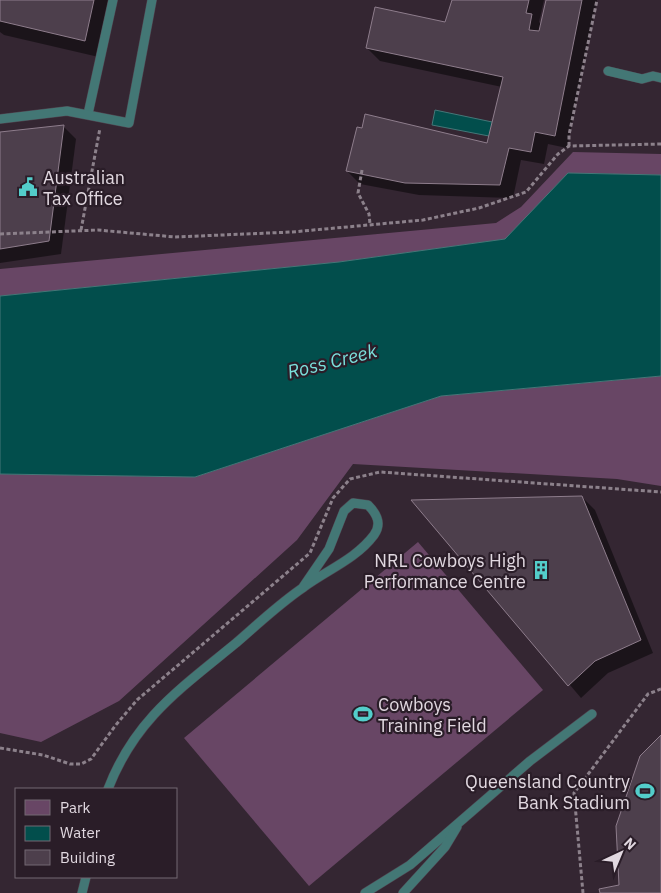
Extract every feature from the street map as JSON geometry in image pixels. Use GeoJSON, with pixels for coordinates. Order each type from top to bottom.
{"type":"FeatureCollection","features":[{"type":"Feature","properties":{"kind":"lane"},"geometry":{"type":"LineString","coordinates":[[88,114],[113,0]]}},
{"type":"Feature","properties":{"kind":"lane"},"geometry":{"type":"LineString","coordinates":[[0,119],[67,110],[129,123],[152,0]]}},
{"type":"Feature","properties":{"kind":"lane"},"geometry":{"type":"LineString","coordinates":[[608,71],[642,78],[653,76],[661,78]]}},
{"type":"Feature","properties":{"kind":"lane"},"geometry":{"type":"LineString","coordinates":[[108,788],[116,769],[132,741],[155,712],[303,587],[341,564],[371,538],[378,522],[377,516],[368,505],[353,503],[344,511],[329,550],[303,587]]}},
{"type":"Feature","properties":{"kind":"lane"},"geometry":{"type":"LineString","coordinates":[[365,893],[410,865],[530,761],[592,714]]}},
{"type":"Feature","properties":{"kind":"lane"},"geometry":{"type":"LineString","coordinates":[[403,893],[445,847],[460,823]]}},
{"type":"Feature","properties":{"kind":"lane"},"geometry":{"type":"LineString","coordinates":[[82,893],[86,878]]}},
{"type":"Feature","properties":{"kind":"path"},"geometry":{"type":"LineString","coordinates":[[569,146],[569,135],[597,0]]}},
{"type":"Feature","properties":{"kind":"path"},"geometry":{"type":"LineString","coordinates":[[81,230],[102,117]]}},
{"type":"Feature","properties":{"kind":"path"},"geometry":{"type":"LineString","coordinates":[[0,234],[98,230],[175,237],[292,232],[423,220],[479,208],[526,192],[558,154],[569,146],[661,144]]}},
{"type":"Feature","properties":{"kind":"path"},"geometry":{"type":"LineString","coordinates":[[362,170],[358,192],[369,214],[370,224]]}},
{"type":"Feature","properties":{"kind":"path"},"geometry":{"type":"LineString","coordinates":[[583,893],[574,793],[648,694],[661,689]]}},
{"type":"Feature","properties":{"kind":"path"},"geometry":{"type":"LineString","coordinates":[[0,748],[43,755],[70,764],[81,764],[92,759]]}},
{"type":"Feature","properties":{"kind":"green space"},"geometry":{"type":"Polygon","coordinates":[[[573,152],[661,154],[661,175],[568,173],[506,239],[339,262],[0,296],[0,269],[496,223],[521,207],[573,152]]]}},
{"type":"Feature","properties":{"kind":"green space"},"geometry":{"type":"Polygon","coordinates":[[[661,376],[661,486],[617,479],[353,464],[297,540],[119,701],[41,742],[0,733],[0,474],[195,477],[441,396],[661,376]]]}},
{"type":"Feature","properties":{"kind":"green space","name":"Cowboys Training Field"},"geometry":{"type":"Polygon","coordinates":[[[418,542],[543,690],[309,886],[184,738],[418,542]]]}},
{"type":"Feature","properties":{"kind":"water"},"geometry":{"type":"Polygon","coordinates":[[[435,110],[497,123],[494,137],[432,125],[435,110]]]}},
{"type":"Feature","properties":{"kind":"water","name":"Ross Creek"},"geometry":{"type":"Polygon","coordinates":[[[568,173],[661,175],[661,376],[441,396],[195,477],[0,474],[0,296],[339,262],[505,239],[568,173]]]}},
{"type":"Feature","properties":{"kind":"building"},"geometry":{"type":"Polygon","coordinates":[[[0,0],[94,0],[85,41],[0,21],[0,0]]]}},
{"type":"Feature","properties":{"kind":"building"},"geometry":{"type":"Polygon","coordinates":[[[452,0],[529,0],[526,13],[532,14],[529,30],[539,31],[546,0],[582,0],[555,136],[535,132],[531,152],[509,148],[500,185],[405,183],[346,171],[357,127],[362,128],[365,114],[487,143],[503,77],[366,48],[375,7],[445,22],[452,0]]]}},
{"type":"Feature","properties":{"kind":"building","name":"Australian Tax Office"},"geometry":{"type":"Polygon","coordinates":[[[64,125],[49,241],[0,249],[0,132],[64,125]]]}},
{"type":"Feature","properties":{"kind":"building","name":"NRL Cowboys High Performance Centre"},"geometry":{"type":"Polygon","coordinates":[[[582,496],[641,640],[595,661],[568,686],[411,500],[582,496]]]}},
{"type":"Feature","properties":{"kind":"building","name":"Queensland Country Bank Stadium"},"geometry":{"type":"Polygon","coordinates":[[[661,735],[661,893],[600,893],[599,889],[619,885],[616,826],[640,756],[661,735]]]}},
{"type":"Feature","properties":{"kind":"place","name":"Australian Tax Office"},"geometry":{"type":"Point","coordinates":[28,187]}},
{"type":"Feature","properties":{"kind":"place","name":"NRL Cowboys High Performance Centre"},"geometry":{"type":"Point","coordinates":[541,570]}},
{"type":"Feature","properties":{"kind":"place","name":"Cowboys Training Field"},"geometry":{"type":"Point","coordinates":[363,714]}},
{"type":"Feature","properties":{"kind":"place","name":"Queensland Country Bank Stadium"},"geometry":{"type":"Point","coordinates":[645,791]}}]}
